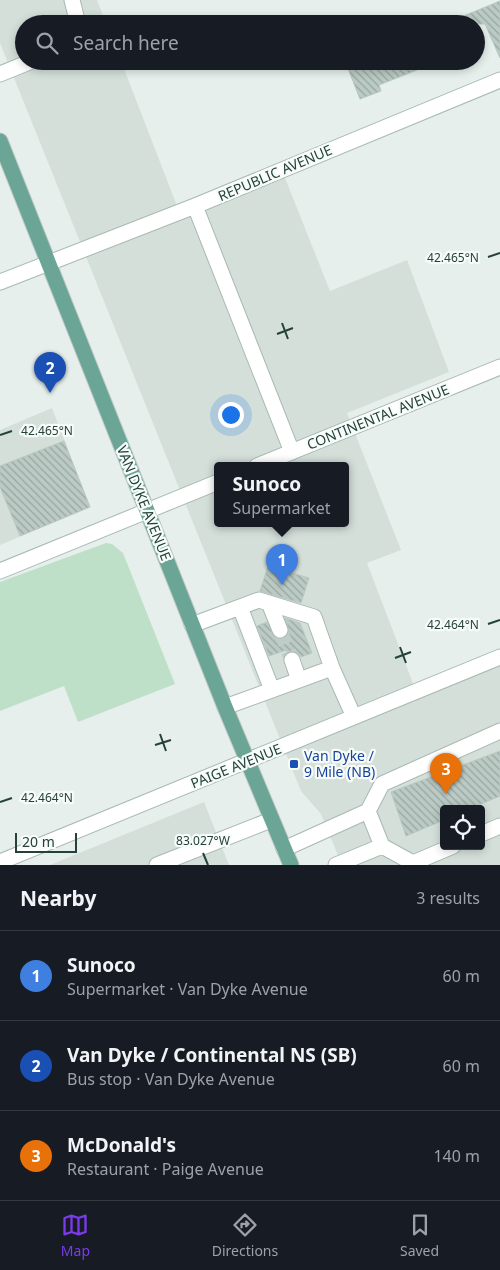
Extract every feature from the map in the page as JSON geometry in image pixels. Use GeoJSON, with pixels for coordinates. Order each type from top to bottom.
{"type":"FeatureCollection","features":[{"type":"Feature","properties":{"kind":"main road","name":"VAN DYKE AVENUE"},"geometry":{"type":"LineString","coordinates":[[0,141],[247,762],[291,865]]}},
{"type":"Feature","properties":{"kind":"street"},"geometry":{"type":"LineString","coordinates":[[72,0],[76,15]]}},
{"type":"Feature","properties":{"kind":"street"},"geometry":{"type":"LineString","coordinates":[[0,74],[15,68]]}},
{"type":"Feature","properties":{"kind":"street","name":"REPUBLIC AVENUE"},"geometry":{"type":"LineString","coordinates":[[0,282],[194,206],[500,80]]}},
{"type":"Feature","properties":{"kind":"street"},"geometry":{"type":"LineString","coordinates":[[194,206],[292,452]]}},
{"type":"Feature","properties":{"kind":"street","name":"CONTINENTAL AVENUE"},"geometry":{"type":"LineString","coordinates":[[267,462],[500,367]]}},
{"type":"Feature","properties":{"kind":"street"},"geometry":{"type":"LineString","coordinates":[[0,571],[214,484]]}},
{"type":"Feature","properties":{"kind":"street"},"geometry":{"type":"LineString","coordinates":[[192,625],[259,600],[314,617],[332,668],[354,718]]}},
{"type":"Feature","properties":{"kind":"street"},"geometry":{"type":"LineString","coordinates":[[270,603],[280,630]]}},
{"type":"Feature","properties":{"kind":"street"},"geometry":{"type":"LineString","coordinates":[[240,607],[272,690]]}},
{"type":"Feature","properties":{"kind":"street","name":"PAIGE AVENUE"},"geometry":{"type":"LineString","coordinates":[[0,862],[500,657]]}},
{"type":"Feature","properties":{"kind":"street"},"geometry":{"type":"LineString","coordinates":[[292,660],[299,680]]}},
{"type":"Feature","properties":{"kind":"street"},"geometry":{"type":"LineString","coordinates":[[225,707],[332,668]]}},
{"type":"Feature","properties":{"kind":"street"},"geometry":{"type":"LineString","coordinates":[[284,849],[368,811],[382,784],[500,731]]}},
{"type":"Feature","properties":{"kind":"street"},"geometry":{"type":"LineString","coordinates":[[368,811],[382,846],[413,863],[444,850]]}},
{"type":"Feature","properties":{"kind":"street"},"geometry":{"type":"LineString","coordinates":[[157,865],[194,858],[271,820]]}},
{"type":"Feature","properties":{"kind":"street"},"geometry":{"type":"LineString","coordinates":[[485,832],[500,826]]}},
{"type":"Feature","properties":{"kind":"street"},"geometry":{"type":"LineString","coordinates":[[336,865],[382,846]]}},
{"type":"Feature","properties":{"kind":"shaded area"},"geometry":{"type":"Polygon","coordinates":[[[0,0],[97,0],[103,15],[15,15],[15,70],[124,70],[182,219],[285,178],[330,291],[407,260],[449,372],[347,413],[401,550],[367,563],[419,699],[500,666],[500,865],[342,865],[321,814],[301,791],[0,43],[0,0]]]}},
{"type":"Feature","properties":{"kind":"shaded area"},"geometry":{"type":"Polygon","coordinates":[[[52,408],[90,507],[0,545],[0,430],[52,408]]]}},
{"type":"Feature","properties":{"kind":"shaded area"},"geometry":{"type":"Polygon","coordinates":[[[204,802],[229,865],[50,865],[204,802]]]}},
{"type":"Feature","properties":{"kind":"green space"},"geometry":{"type":"Polygon","coordinates":[[[106,543],[112,544],[123,553],[175,684],[78,722],[64,686],[0,711],[0,582],[106,543]]]}},
{"type":"Feature","properties":{"kind":"building"},"geometry":{"type":"Polygon","coordinates":[[[500,1],[500,58],[485,24],[485,15],[466,15],[500,1]]]}},
{"type":"Feature","properties":{"kind":"building"},"geometry":{"type":"Polygon","coordinates":[[[349,70],[417,70],[379,85],[381,91],[360,99],[349,70]]]}},
{"type":"Feature","properties":{"kind":"building"},"geometry":{"type":"Polygon","coordinates":[[[64,441],[90,507],[20,536],[0,487],[0,466],[64,441]]]}},
{"type":"Feature","properties":{"kind":"building"},"geometry":{"type":"Polygon","coordinates":[[[268,566],[309,578],[301,603],[260,591],[268,566]]]}},
{"type":"Feature","properties":{"kind":"building"},"geometry":{"type":"Polygon","coordinates":[[[285,618],[300,623],[312,653],[301,657],[298,653],[287,652],[286,650],[269,656],[257,626],[267,622],[274,637],[283,639],[289,631],[285,618]]]}},
{"type":"Feature","properties":{"kind":"building"},"geometry":{"type":"Polygon","coordinates":[[[500,751],[500,796],[479,805],[440,805],[440,822],[406,836],[391,792],[500,751]]]}},
{"type":"Feature","properties":{"kind":"tunnel"},"geometry":{"type":"LineString","coordinates":[[280,630],[292,660]]}},
{"type":"Feature","properties":{"kind":"place","name":"Van Dyke / Continental NS (SB)"},"geometry":{"type":"Point","coordinates":[50,393]}},
{"type":"Feature","properties":{"kind":"place","name":"Sunoco"},"geometry":{"type":"Point","coordinates":[282,585]}},
{"type":"Feature","properties":{"kind":"place","name":"Van Dyke / 9 Mile (NB)"},"geometry":{"type":"Point","coordinates":[294,764]}},
{"type":"Feature","properties":{"kind":"place","name":"McDonald's"},"geometry":{"type":"Point","coordinates":[446,794]}}]}
